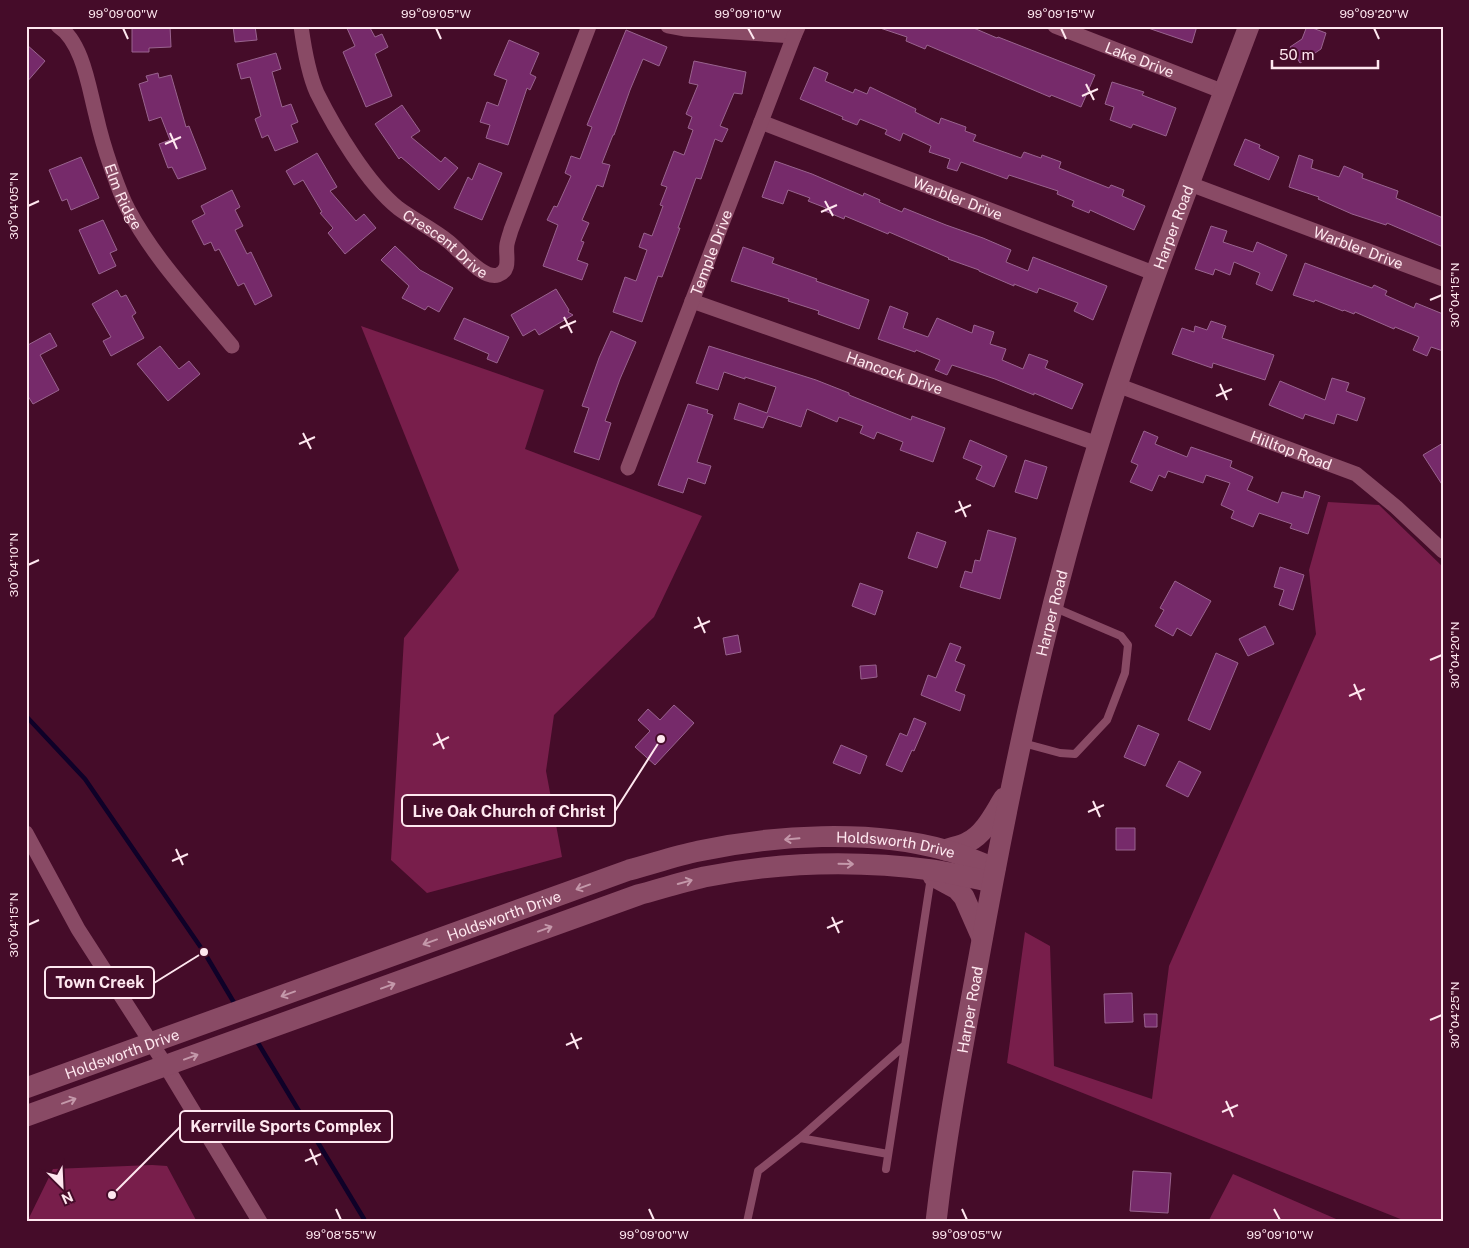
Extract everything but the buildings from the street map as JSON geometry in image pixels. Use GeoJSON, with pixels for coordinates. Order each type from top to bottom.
{"type":"FeatureCollection","features":[{"type":"Feature","properties":{"kind":"main road","name":"Harper Road"},"geometry":{"type":"LineString","coordinates":[[936,1222],[956,1084],[1010,789],[1052,606],[1098,444],[1117,385],[1156,274],[1249,26]]}},
{"type":"Feature","properties":{"kind":"main road"},"geometry":{"type":"LineString","coordinates":[[945,850],[975,838],[984,828],[1010,789]]}},
{"type":"Feature","properties":{"kind":"main road","name":"Holdsworth Drive"},"geometry":{"type":"LineString","coordinates":[[26,1088],[628,870],[698,851],[757,842],[805,838],[863,838],[899,841],[945,850],[994,875]]}},
{"type":"Feature","properties":{"kind":"main road","name":"Holdsworth Drive"},"geometry":{"type":"LineString","coordinates":[[26,1116],[638,895],[703,877],[769,867],[806,864],[843,864],[928,872],[994,875]]}},
{"type":"Feature","properties":{"kind":"main road"},"geometry":{"type":"LineString","coordinates":[[928,872],[951,885],[963,895],[982,938]]}},
{"type":"Feature","properties":{"kind":"street","name":"Elm Ridge"},"geometry":{"type":"LineString","coordinates":[[58,26],[79,53],[88,78],[96,117],[111,166],[128,208],[156,254],[232,346]]}},
{"type":"Feature","properties":{"kind":"street","name":"Crescent Drive"},"geometry":{"type":"LineString","coordinates":[[301,26],[305,51],[317,92],[358,162],[377,188],[398,208],[447,241],[477,268],[485,274],[493,275],[498,274],[508,263],[506,245],[511,230],[589,26]]}},
{"type":"Feature","properties":{"kind":"street"},"geometry":{"type":"LineString","coordinates":[[668,26],[684,29],[796,31]]}},
{"type":"Feature","properties":{"kind":"street","name":"Lake Drive"},"geometry":{"type":"LineString","coordinates":[[1055,26],[1224,92]]}},
{"type":"Feature","properties":{"kind":"street","name":"Temple Drive"},"geometry":{"type":"LineString","coordinates":[[628,468],[796,31]]}},
{"type":"Feature","properties":{"kind":"street","name":"Warbler Drive"},"geometry":{"type":"LineString","coordinates":[[761,122],[1156,274]]}},
{"type":"Feature","properties":{"kind":"street","name":"Warbler Drive"},"geometry":{"type":"LineString","coordinates":[[1190,184],[1443,279]]}},
{"type":"Feature","properties":{"kind":"street","name":"Hancock Drive"},"geometry":{"type":"LineString","coordinates":[[692,301],[1098,444]]}},
{"type":"Feature","properties":{"kind":"street","name":"Hilltop Road"},"geometry":{"type":"LineString","coordinates":[[1117,385],[1356,474],[1396,507],[1443,551]]}},
{"type":"Feature","properties":{"kind":"street"},"geometry":{"type":"LineString","coordinates":[[26,833],[78,929],[161,1058],[260,1222]]}},
{"type":"Feature","properties":{"kind":"street"},"geometry":{"type":"LineString","coordinates":[[628,870],[638,895]]}},
{"type":"Feature","properties":{"kind":"lane"},"geometry":{"type":"LineString","coordinates":[[1020,742],[1060,754],[1075,754],[1107,720],[1125,673],[1128,645],[1121,636],[1052,606]]}},
{"type":"Feature","properties":{"kind":"lane"},"geometry":{"type":"LineString","coordinates":[[886,1169],[928,872]]}},
{"type":"Feature","properties":{"kind":"lane"},"geometry":{"type":"LineString","coordinates":[[747,1222],[758,1171],[800,1138],[905,1045]]}},
{"type":"Feature","properties":{"kind":"lane"},"geometry":{"type":"LineString","coordinates":[[800,1138],[888,1154]]}},
{"type":"Feature","properties":{"kind":"shaded area"},"geometry":{"type":"Polygon","coordinates":[[[361,326],[544,390],[525,449],[702,516],[654,617],[554,715],[546,771],[562,857],[427,893],[391,860],[404,638],[459,570],[361,326]]]}},
{"type":"Feature","properties":{"kind":"shaded area"},"geometry":{"type":"Polygon","coordinates":[[[1328,502],[1379,505],[1443,567],[1443,1222],[1408,1222],[1007,1063],[1025,932],[1050,946],[1054,1066],[1152,1099],[1169,966],[1316,634],[1309,570],[1328,502]]]}},
{"type":"Feature","properties":{"kind":"shaded area"},"geometry":{"type":"Polygon","coordinates":[[[167,1166],[197,1222],[27,1222],[53,1169],[167,1166]]]}},
{"type":"Feature","properties":{"kind":"shaded area"},"geometry":{"type":"Polygon","coordinates":[[[1233,1174],[1343,1222],[1208,1222],[1233,1174]]]}},
{"type":"Feature","properties":{"kind":"waterway"},"geometry":{"type":"LineString","coordinates":[[26,716],[85,779],[204,952],[236,1006]]}},
{"type":"Feature","properties":{"kind":"waterway"},"geometry":{"type":"LineString","coordinates":[[255,1038],[364,1219],[364,1222]]}},
{"type":"Feature","properties":{"kind":"place","name":"Live Oak Church of Christ"},"geometry":{"type":"Point","coordinates":[661,739]}},
{"type":"Feature","properties":{"kind":"place","name":"Town Creek"},"geometry":{"type":"Point","coordinates":[204,952]}},
{"type":"Feature","properties":{"kind":"place","name":"Kerrville Sports Complex"},"geometry":{"type":"Point","coordinates":[112,1195]}}]}
